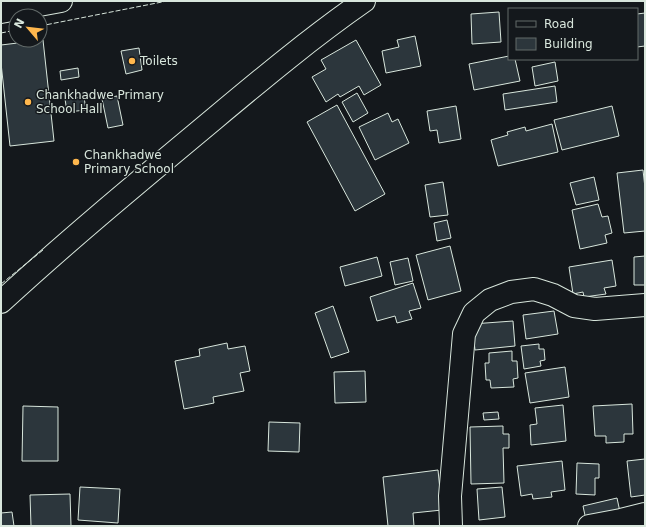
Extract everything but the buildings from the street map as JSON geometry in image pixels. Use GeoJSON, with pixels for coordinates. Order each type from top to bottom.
{"type":"FeatureCollection","features":[{"type":"Feature","properties":{"kind":"street"},"geometry":{"type":"LineString","coordinates":[[1,12],[61,1]]}},
{"type":"Feature","properties":{"kind":"street"},"geometry":{"type":"LineString","coordinates":[[1,302],[97,216],[242,96],[344,15],[364,1]]}},
{"type":"Feature","properties":{"kind":"street"},"geometry":{"type":"LineString","coordinates":[[451,526],[450,496],[464,334],[474,313],[490,300],[511,292],[534,289],[553,295],[574,306],[595,309],[645,305]]}},
{"type":"Feature","properties":{"kind":"street"},"geometry":{"type":"LineString","coordinates":[[589,526],[623,523],[645,514]]}},
{"type":"Feature","properties":{"kind":"fence"},"geometry":{"type":"LineString","coordinates":[[48,24],[167,1]]}},
{"type":"Feature","properties":{"kind":"fence"},"geometry":{"type":"LineString","coordinates":[[1,33],[8,32]]}},
{"type":"Feature","properties":{"kind":"fence"},"geometry":{"type":"LineString","coordinates":[[1,284],[43,250]]}},
{"type":"Feature","properties":{"kind":"place","name":"Toilets"},"geometry":{"type":"Point","coordinates":[132,61]}},
{"type":"Feature","properties":{"kind":"place","name":"Chankhadwe Primary School Hall"},"geometry":{"type":"Point","coordinates":[28,102]}},
{"type":"Feature","properties":{"kind":"place","name":"Chankhadwe Primary School"},"geometry":{"type":"Point","coordinates":[76,162]}}]}
